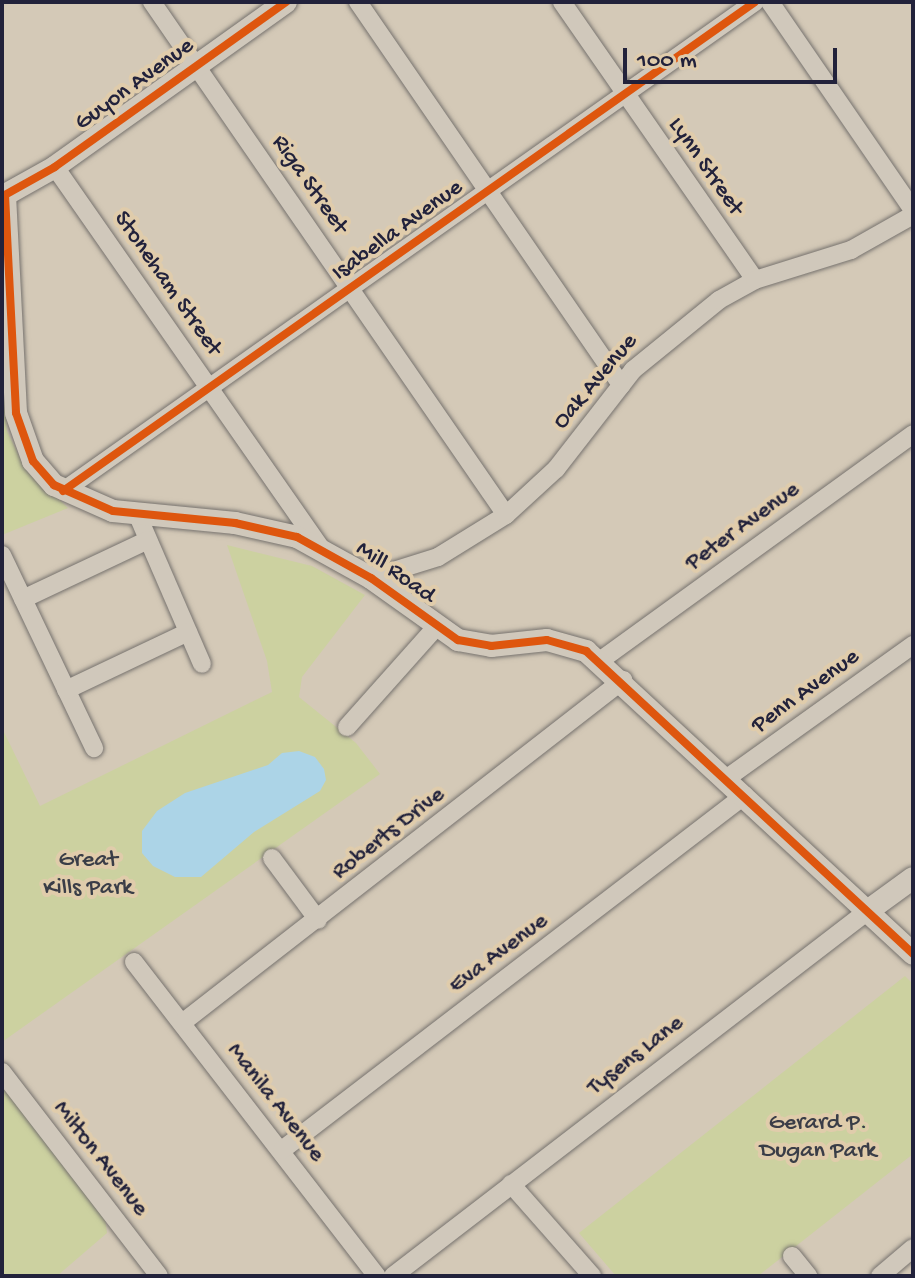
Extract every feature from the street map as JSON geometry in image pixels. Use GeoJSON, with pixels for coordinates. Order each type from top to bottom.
{"type":"FeatureCollection","features":[{"type":"Feature","properties":{"kind":"street","name":"Riga Street"},"geometry":{"type":"LineString","coordinates":[[152,2],[506,515]]}},
{"type":"Feature","properties":{"kind":"street","name":"Guyon Avenue"},"geometry":{"type":"LineString","coordinates":[[3,192],[55,167],[286,2]]}},
{"type":"Feature","properties":{"kind":"street"},"geometry":{"type":"LineString","coordinates":[[358,2],[621,385]]}},
{"type":"Feature","properties":{"kind":"street","name":"Lynn Street"},"geometry":{"type":"LineString","coordinates":[[562,2],[755,280]]}},
{"type":"Feature","properties":{"kind":"street","name":"Isabella Avenue"},"geometry":{"type":"LineString","coordinates":[[63,491],[755,2]]}},
{"type":"Feature","properties":{"kind":"street"},"geometry":{"type":"LineString","coordinates":[[770,2],[913,212]]}},
{"type":"Feature","properties":{"kind":"street","name":"Stoneham Street"},"geometry":{"type":"LineString","coordinates":[[55,167],[321,548]]}},
{"type":"Feature","properties":{"kind":"street","name":"Mill Road"},"geometry":{"type":"LineString","coordinates":[[3,192],[6,306],[18,428],[42,473],[63,491],[91,505],[138,516],[272,529],[321,548],[371,578],[436,627],[473,645],[547,640],[601,660],[913,954]]}},
{"type":"Feature","properties":{"kind":"street","name":"Oak Avenue"},"geometry":{"type":"LineString","coordinates":[[371,578],[438,557],[506,515],[556,469],[621,385],[690,319],[755,280],[851,250],[913,212]]}},
{"type":"Feature","properties":{"kind":"street","name":"Peter Avenue"},"geometry":{"type":"LineString","coordinates":[[601,660],[913,434]]}},
{"type":"Feature","properties":{"kind":"street"},"geometry":{"type":"LineString","coordinates":[[138,516],[202,664]]}},
{"type":"Feature","properties":{"kind":"street"},"geometry":{"type":"LineString","coordinates":[[23,599],[148,540]]}},
{"type":"Feature","properties":{"kind":"street"},"geometry":{"type":"LineString","coordinates":[[2,555],[94,748]]}},
{"type":"Feature","properties":{"kind":"street"},"geometry":{"type":"LineString","coordinates":[[347,727],[436,627]]}},
{"type":"Feature","properties":{"kind":"street"},"geometry":{"type":"LineString","coordinates":[[66,690],[188,632]]}},
{"type":"Feature","properties":{"kind":"street","name":"Penn Avenue"},"geometry":{"type":"LineString","coordinates":[[727,778],[913,645]]}},
{"type":"Feature","properties":{"kind":"street","name":"Roberts Drive"},"geometry":{"type":"LineString","coordinates":[[182,1023],[623,680]]}},
{"type":"Feature","properties":{"kind":"street","name":"Eva Avenue"},"geometry":{"type":"LineString","coordinates":[[282,1150],[745,795]]}},
{"type":"Feature","properties":{"kind":"street"},"geometry":{"type":"LineString","coordinates":[[272,858],[318,920]]}},
{"type":"Feature","properties":{"kind":"street","name":"Tysens Lane"},"geometry":{"type":"LineString","coordinates":[[393,1276],[913,878]]}},
{"type":"Feature","properties":{"kind":"street","name":"Manila Avenue"},"geometry":{"type":"LineString","coordinates":[[134,962],[377,1276]]}},
{"type":"Feature","properties":{"kind":"street","name":"Milton Avenue"},"geometry":{"type":"LineString","coordinates":[[2,1072],[159,1276]]}},
{"type":"Feature","properties":{"kind":"street"},"geometry":{"type":"LineString","coordinates":[[511,1184],[592,1276]]}},
{"type":"Feature","properties":{"kind":"street"},"geometry":{"type":"LineString","coordinates":[[880,1276],[913,1248]]}},
{"type":"Feature","properties":{"kind":"street"},"geometry":{"type":"LineString","coordinates":[[792,1256],[808,1276]]}},
{"type":"Feature","properties":{"kind":"green space"},"geometry":{"type":"Polygon","coordinates":[[[4,390],[7,431],[22,462],[68,508],[2,535],[4,390]]]}},
{"type":"Feature","properties":{"kind":"green space","name":"Great Kills Park"},"geometry":{"type":"Polygon","coordinates":[[[227,545],[312,566],[365,595],[302,677],[299,697],[356,743],[380,774],[2,1042],[2,728],[40,806],[272,692],[267,661],[227,545]]]}},
{"type":"Feature","properties":{"kind":"green space","name":"Gerard P. Dugan Park"},"geometry":{"type":"Polygon","coordinates":[[[905,976],[913,984],[913,1154],[758,1276],[616,1276],[579,1233],[905,976]]]}},
{"type":"Feature","properties":{"kind":"green space"},"geometry":{"type":"Polygon","coordinates":[[[2,1084],[105,1217],[107,1233],[57,1276],[2,1276],[2,1084]]]}},
{"type":"Feature","properties":{"kind":"water"},"geometry":{"type":"Polygon","coordinates":[[[299,751],[315,757],[324,769],[326,780],[320,791],[254,832],[201,877],[175,877],[153,866],[142,853],[142,831],[157,811],[185,793],[268,765],[282,753],[299,751]]]}},
{"type":"Feature","properties":{"kind":"cycle path"},"geometry":{"type":"LineString","coordinates":[[286,2],[55,167],[5,195],[16,413],[33,461],[54,485],[113,511],[235,523],[297,537],[371,578],[458,640],[491,646],[547,640],[586,651],[913,954]]}},
{"type":"Feature","properties":{"kind":"cycle path"},"geometry":{"type":"LineString","coordinates":[[63,491],[755,2]]}}]}
